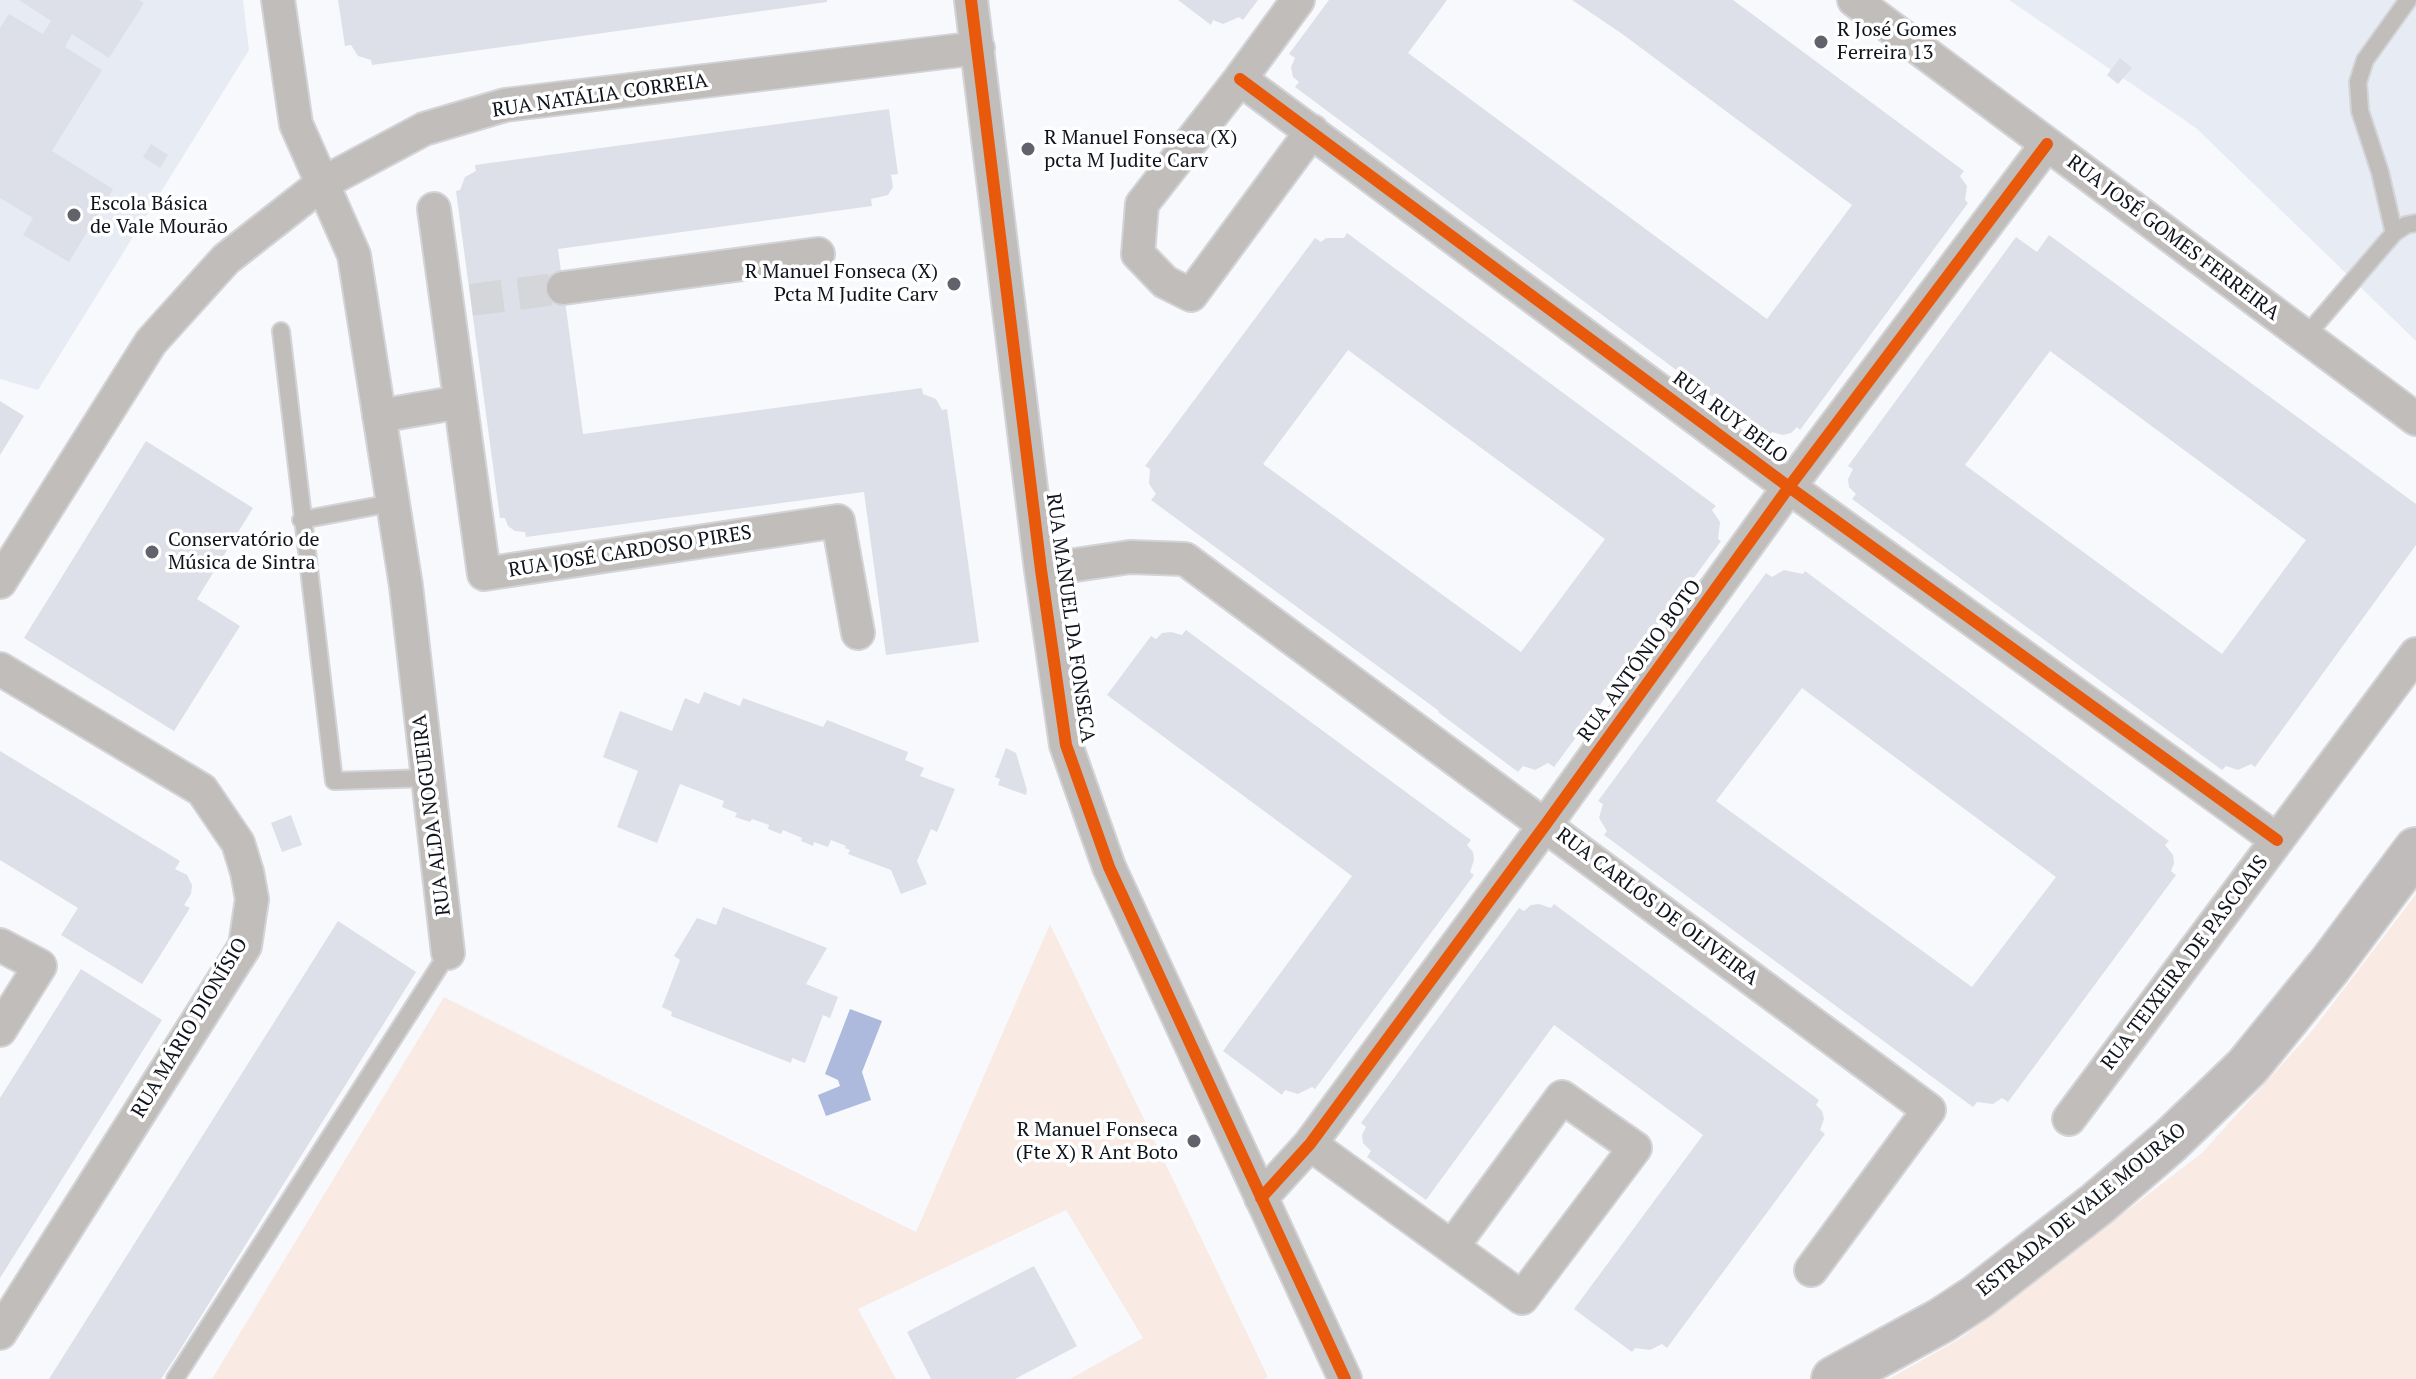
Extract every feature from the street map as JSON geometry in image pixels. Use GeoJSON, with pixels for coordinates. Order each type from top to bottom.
{"type":"FeatureCollection","features":[{"type":"Feature","properties":{"kind":"street","name":"RUA ALDA NOGUEIRA"},"geometry":{"type":"LineString","coordinates":[[278,0],[296,124],[354,255],[406,586],[448,953]]}},
{"type":"Feature","properties":{"kind":"street","name":"RUA MANUEL DA FONSECA"},"geometry":{"type":"LineString","coordinates":[[971,0],[1041,570],[1066,745],[1109,867],[1345,1379]]}},
{"type":"Feature","properties":{"kind":"street"},"geometry":{"type":"LineString","coordinates":[[1298,0],[1142,204],[1138,254],[1165,282],[1191,295],[1312,131]]}},
{"type":"Feature","properties":{"kind":"street","name":"RUA JOSÉ GOMES FERREIRA"},"geometry":{"type":"LineString","coordinates":[[1854,0],[2416,419]]}},
{"type":"Feature","properties":{"kind":"street","name":"RUA NATÁLIA CORREIA"},"geometry":{"type":"LineString","coordinates":[[0,582],[151,342],[226,259],[323,183],[424,129],[505,105],[978,48]]}},
{"type":"Feature","properties":{"kind":"street","name":"RUA RUY BELO"},"geometry":{"type":"LineString","coordinates":[[1240,79],[1789,487],[2277,840]]}},
{"type":"Feature","properties":{"kind":"street","name":"RUA ANTÓNIO BOTO"},"geometry":{"type":"LineString","coordinates":[[1261,1198],[1310,1144],[1789,487],[2047,144]]}},
{"type":"Feature","properties":{"kind":"street","name":"RUA JOSÉ CARDOSO PIRES"},"geometry":{"type":"LineString","coordinates":[[434,209],[459,301],[460,402],[484,574],[838,521],[858,633]]}},
{"type":"Feature","properties":{"kind":"street"},"geometry":{"type":"LineString","coordinates":[[563,288],[818,254]]}},
{"type":"Feature","properties":{"kind":"street"},"geometry":{"type":"LineString","coordinates":[[379,416],[460,402]]}},
{"type":"Feature","properties":{"kind":"street","name":"RUA CARLOS DE OLIVEIRA"},"geometry":{"type":"LineString","coordinates":[[1041,570],[1130,557],[1185,559],[1929,1110],[1811,1270]]}},
{"type":"Feature","properties":{"kind":"street","name":"RUA TEIXEIRA DE PASCOAIS"},"geometry":{"type":"LineString","coordinates":[[2069,1119],[2416,654]]}},
{"type":"Feature","properties":{"kind":"street","name":"RUA MÁRIO DIONÍSIO"},"geometry":{"type":"LineString","coordinates":[[0,669],[202,790],[238,843],[252,899],[245,946],[0,1333]]}},
{"type":"Feature","properties":{"kind":"street","name":"ESTRADA DE VALE MOURÃO"},"geometry":{"type":"LineString","coordinates":[[1834,1379],[1942,1320],[1977,1297],[2097,1204],[2170,1141],[2247,1067],[2330,965],[2416,850]]}},
{"type":"Feature","properties":{"kind":"street"},"geometry":{"type":"LineString","coordinates":[[0,945],[40,966],[0,1030]]}},
{"type":"Feature","properties":{"kind":"street"},"geometry":{"type":"LineString","coordinates":[[1310,1144],[1522,1298],[1635,1148],[1562,1097],[1452,1247]]}},
{"type":"Feature","properties":{"kind":"lane"},"geometry":{"type":"LineString","coordinates":[[2394,233],[2380,172],[2360,111],[2358,82],[2365,60],[2408,0]]}},
{"type":"Feature","properties":{"kind":"lane"},"geometry":{"type":"LineString","coordinates":[[2305,337],[2394,233],[2416,223]]}},
{"type":"Feature","properties":{"kind":"lane"},"geometry":{"type":"LineString","coordinates":[[281,331],[334,781],[428,778]]}},
{"type":"Feature","properties":{"kind":"lane"},"geometry":{"type":"LineString","coordinates":[[301,520],[392,503]]}},
{"type":"Feature","properties":{"kind":"lane","name":"RUA ALDA NOGUEIRA"},"geometry":{"type":"LineString","coordinates":[[175,1379],[448,953]]}},
{"type":"Feature","properties":{"kind":"shaded area","name":"Escola Básica de Vale Mourão"},"geometry":{"type":"Polygon","coordinates":[[[0,0],[243,0],[249,50],[38,390],[0,379],[0,0]]]}},
{"type":"Feature","properties":{"kind":"shaded area"},"geometry":{"type":"Polygon","coordinates":[[[2009,0],[2416,0],[2416,341],[2196,128],[2009,0]]]}},
{"type":"Feature","properties":{"kind":"shaded area"},"geometry":{"type":"Polygon","coordinates":[[[2416,894],[2416,1379],[1889,1379],[1961,1338],[2202,1153],[2312,1031],[2416,894]]]}},
{"type":"Feature","properties":{"kind":"shaded area"},"geometry":{"type":"Polygon","coordinates":[[[1050,924],[1268,1377],[1070,1379],[1143,1338],[1066,1210],[858,1309],[896,1379],[212,1379],[444,997],[916,1232],[1050,924]]]}},
{"type":"Feature","properties":{"kind":"water"},"geometry":{"type":"Polygon","coordinates":[[[850,1009],[882,1021],[862,1072],[871,1100],[826,1116],[818,1095],[840,1086],[838,1080],[825,1074],[850,1009]]]}},
{"type":"Feature","properties":{"kind":"building"},"geometry":{"type":"Polygon","coordinates":[[[19,0],[139,0],[144,3],[109,58],[72,34],[65,47],[102,70],[52,151],[113,189],[69,262],[23,235],[33,218],[0,198],[0,28],[9,14],[43,34],[51,21],[19,0]]]}},
{"type":"Feature","properties":{"kind":"building"},"geometry":{"type":"Polygon","coordinates":[[[338,0],[827,2],[372,65],[371,60],[358,56],[351,45],[345,46],[338,0]]]}},
{"type":"Feature","properties":{"kind":"building"},"geometry":{"type":"Polygon","coordinates":[[[1178,0],[1258,0],[1243,20],[1239,17],[1223,24],[1213,20],[1211,25],[1178,0]]]}},
{"type":"Feature","properties":{"kind":"building"},"geometry":{"type":"Polygon","coordinates":[[[1329,0],[1447,0],[1408,53],[1767,319],[1852,205],[1572,0],[1733,0],[1964,171],[1960,176],[1967,186],[1965,200],[1968,203],[1800,430],[1797,427],[1783,435],[1772,432],[1768,438],[1295,87],[1299,82],[1293,77],[1291,67],[1295,58],[1289,54],[1329,0]]]}},
{"type":"Feature","properties":{"kind":"building"},"geometry":{"type":"Polygon","coordinates":[[[2120,58],[2132,68],[2118,84],[2107,75],[2120,58]]]}},
{"type":"Feature","properties":{"kind":"building"},"geometry":{"type":"Polygon","coordinates":[[[889,109],[898,174],[891,175],[893,187],[888,195],[871,199],[872,206],[558,249],[583,434],[922,388],[923,394],[936,399],[942,410],[947,409],[979,642],[886,655],[864,492],[526,537],[525,532],[508,526],[505,518],[500,518],[456,191],[460,190],[465,177],[476,171],[475,165],[889,109]]]}},
{"type":"Feature","properties":{"kind":"building"},"geometry":{"type":"Polygon","coordinates":[[[151,144],[168,155],[160,168],[143,157],[151,144]]]}},
{"type":"Feature","properties":{"kind":"building"},"geometry":{"type":"Polygon","coordinates":[[[1347,233],[1716,506],[1712,510],[1720,522],[1718,539],[1721,541],[1554,767],[1548,763],[1535,770],[1523,766],[1518,772],[1151,500],[1156,494],[1149,484],[1150,469],[1145,466],[1315,238],[1321,242],[1326,238],[1344,238],[1347,233]],[[1348,350],[1263,464],[1521,652],[1605,539],[1348,350]]]}},
{"type":"Feature","properties":{"kind":"building"},"geometry":{"type":"Polygon","coordinates":[[[2049,235],[2416,504],[2416,545],[2255,767],[2251,764],[2238,770],[2226,766],[2222,770],[1852,499],[1856,494],[1849,487],[1848,479],[1853,469],[1848,466],[2016,237],[2037,252],[2049,235]],[[2050,351],[1965,465],[2222,654],[2306,540],[2050,351]]]}},
{"type":"Feature","properties":{"kind":"building"},"geometry":{"type":"Polygon","coordinates":[[[0,401],[24,416],[0,455],[0,401]]]}},
{"type":"Feature","properties":{"kind":"building","name":"Conservatório de Música de Sintra"},"geometry":{"type":"Polygon","coordinates":[[[146,441],[253,508],[197,599],[240,626],[174,731],[24,638],[146,441]]]}},
{"type":"Feature","properties":{"kind":"building"},"geometry":{"type":"Polygon","coordinates":[[[1784,570],[1803,574],[1805,571],[2169,841],[2165,845],[2173,855],[2171,871],[2176,875],[2008,1102],[2002,1098],[1993,1104],[1977,1102],[1973,1107],[1604,835],[1607,831],[1599,818],[1603,804],[1598,801],[1766,573],[1772,577],[1784,570]],[[1802,688],[1716,801],[1972,987],[2056,877],[1802,688]]]}},
{"type":"Feature","properties":{"kind":"building"},"geometry":{"type":"Polygon","coordinates":[[[1186,630],[1471,840],[1467,845],[1473,852],[1470,872],[1474,875],[1315,1089],[1312,1087],[1298,1094],[1285,1090],[1282,1095],[1223,1051],[1352,876],[1107,695],[1151,636],[1156,639],[1162,633],[1171,632],[1182,635],[1186,630]]]}},
{"type":"Feature","properties":{"kind":"building"},"geometry":{"type":"Polygon","coordinates":[[[704,692],[740,706],[743,698],[823,727],[827,720],[908,752],[905,760],[924,768],[920,776],[955,789],[937,832],[931,829],[917,861],[927,884],[901,894],[891,870],[848,854],[850,850],[846,846],[831,840],[828,847],[814,842],[813,846],[783,830],[781,834],[768,829],[769,825],[735,817],[737,813],[722,807],[724,801],[680,784],[657,843],[617,827],[638,771],[603,757],[620,711],[672,731],[685,698],[699,704],[704,692]]]}},
{"type":"Feature","properties":{"kind":"building"},"geometry":{"type":"Polygon","coordinates":[[[1006,748],[1016,753],[1026,795],[998,785],[1000,779],[995,777],[1006,748]]]}},
{"type":"Feature","properties":{"kind":"building"},"geometry":{"type":"Polygon","coordinates":[[[0,751],[180,861],[175,869],[187,875],[192,885],[191,894],[184,905],[190,908],[142,984],[61,935],[78,908],[0,860],[0,751]]]}},
{"type":"Feature","properties":{"kind":"building"},"geometry":{"type":"Polygon","coordinates":[[[291,815],[302,845],[282,852],[271,823],[291,815]]]}},
{"type":"Feature","properties":{"kind":"building"},"geometry":{"type":"Polygon","coordinates":[[[1554,904],[1819,1100],[1816,1105],[1824,1119],[1820,1130],[1825,1134],[1667,1348],[1662,1344],[1650,1350],[1635,1348],[1632,1352],[1574,1309],[1703,1135],[1554,1025],[1426,1200],[1367,1157],[1371,1151],[1363,1143],[1362,1135],[1366,1127],[1361,1123],[1519,908],[1524,911],[1531,905],[1551,908],[1554,904]]]}},
{"type":"Feature","properties":{"kind":"building"},"geometry":{"type":"Polygon","coordinates":[[[723,907],[827,948],[806,984],[838,997],[830,1018],[823,1015],[805,1063],[792,1058],[791,1063],[671,1016],[672,1012],[662,1007],[680,960],[674,956],[697,918],[716,925],[723,907]]]}},
{"type":"Feature","properties":{"kind":"building"},"geometry":{"type":"Polygon","coordinates":[[[338,921],[416,972],[178,1353],[161,1379],[49,1379],[338,921]]]}},
{"type":"Feature","properties":{"kind":"building"},"geometry":{"type":"Polygon","coordinates":[[[81,969],[162,1020],[0,1278],[0,1098],[81,969]]]}},
{"type":"Feature","properties":{"kind":"building"},"geometry":{"type":"Polygon","coordinates":[[[1034,1266],[1077,1346],[1015,1379],[931,1379],[907,1332],[1034,1266]]]}},
{"type":"Feature","properties":{"kind":"tunnel"},"geometry":{"type":"LineString","coordinates":[[471,300],[563,288]]}},
{"type":"Feature","properties":{"kind":"cycle path"},"geometry":{"type":"LineString","coordinates":[[971,0],[1041,570],[1066,745],[1109,867],[1345,1379]]}},
{"type":"Feature","properties":{"kind":"cycle path"},"geometry":{"type":"LineString","coordinates":[[1240,79],[1789,487],[2277,840]]}},
{"type":"Feature","properties":{"kind":"cycle path"},"geometry":{"type":"LineString","coordinates":[[1261,1198],[1310,1144],[1789,487],[2047,144]]}},
{"type":"Feature","properties":{"kind":"place","name":"R José Gomes Ferreira 13"},"geometry":{"type":"Point","coordinates":[1821,42]}},
{"type":"Feature","properties":{"kind":"place","name":"R Manuel Fonseca (X) pcta M Judite Carv"},"geometry":{"type":"Point","coordinates":[1028,149]}},
{"type":"Feature","properties":{"kind":"place","name":"Escola Básica de Vale Mourão"},"geometry":{"type":"Point","coordinates":[74,215]}},
{"type":"Feature","properties":{"kind":"place","name":"R Manuel Fonseca (X) Pcta M Judite Carv"},"geometry":{"type":"Point","coordinates":[954,284]}},
{"type":"Feature","properties":{"kind":"place","name":"Conservatório de Música de Sintra"},"geometry":{"type":"Point","coordinates":[152,552]}},
{"type":"Feature","properties":{"kind":"place","name":"R Manuel Fonseca (Fte X) R Ant Boto"},"geometry":{"type":"Point","coordinates":[1194,1141]}}]}
